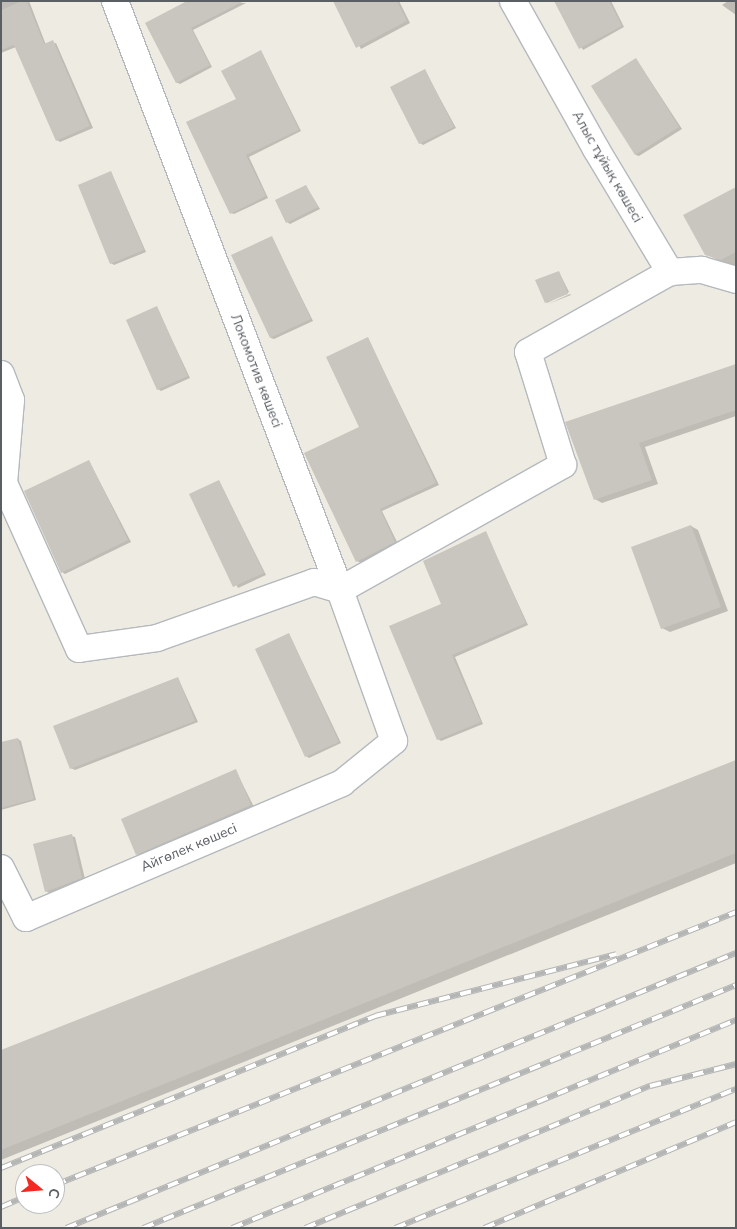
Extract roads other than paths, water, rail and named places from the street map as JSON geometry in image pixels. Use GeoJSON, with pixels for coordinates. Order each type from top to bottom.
{"type":"FeatureCollection","features":[{"type":"Feature","properties":{"kind":"street","name":"Локомотив көшесі"},"geometry":{"type":"LineString","coordinates":[[115,1],[340,590],[394,741]]}},
{"type":"Feature","properties":{"kind":"street","name":"Алыс тұйық көшесі"},"geometry":{"type":"LineString","coordinates":[[514,1],[596,149],[670,272]]}},
{"type":"Feature","properties":{"kind":"street"},"geometry":{"type":"LineString","coordinates":[[1,374],[11,400],[4,483],[79,649],[157,638],[314,582],[340,590],[563,464],[528,352],[670,272],[702,270],[736,280]]}},
{"type":"Feature","properties":{"kind":"street","name":"Айгөлек көшесі"},"geometry":{"type":"LineString","coordinates":[[1,868],[26,918],[342,783],[394,741]]}},
{"type":"Feature","properties":{"kind":"railway"},"geometry":{"type":"LineString","coordinates":[[65,1181],[736,912]]}},
{"type":"Feature","properties":{"kind":"railway"},"geometry":{"type":"LineString","coordinates":[[66,1228],[736,953]]}},
{"type":"Feature","properties":{"kind":"railway"},"geometry":{"type":"LineString","coordinates":[[1,1168],[375,1016],[616,954]]}},
{"type":"Feature","properties":{"kind":"railway"},"geometry":{"type":"LineString","coordinates":[[143,1228],[736,985]]}},
{"type":"Feature","properties":{"kind":"railway"},"geometry":{"type":"LineString","coordinates":[[232,1228],[736,1020]]}},
{"type":"Feature","properties":{"kind":"railway"},"geometry":{"type":"LineString","coordinates":[[305,1228],[650,1086],[736,1064]]}},
{"type":"Feature","properties":{"kind":"railway"},"geometry":{"type":"LineString","coordinates":[[395,1228],[736,1089]]}},
{"type":"Feature","properties":{"kind":"railway"},"geometry":{"type":"LineString","coordinates":[[484,1228],[736,1122]]}},
{"type":"Feature","properties":{"kind":"railway"},"geometry":{"type":"LineString","coordinates":[[1,1207],[15,1201]]}}]}
